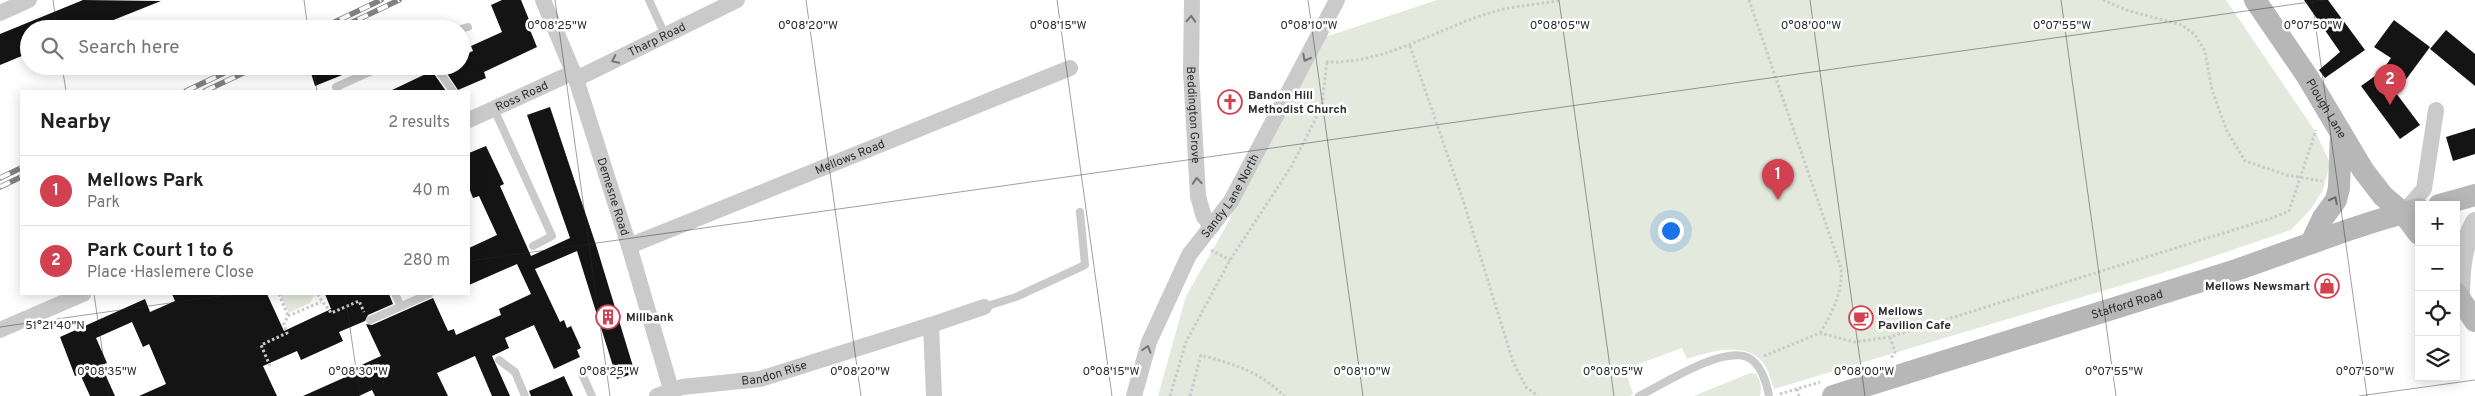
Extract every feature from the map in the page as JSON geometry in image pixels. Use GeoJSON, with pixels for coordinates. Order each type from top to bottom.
{"type":"FeatureCollection","features":[{"type":"Feature","properties":{"kind":"main road","name":"Plough Lane"},"geometry":{"type":"LineString","coordinates":[[2255,0],[2337,125],[2367,175],[2383,196],[2411,211]]}},
{"type":"Feature","properties":{"kind":"main road"},"geometry":{"type":"LineString","coordinates":[[2312,243],[2323,218],[2336,200],[2339,188],[2337,125]]}},
{"type":"Feature","properties":{"kind":"main road"},"geometry":{"type":"LineString","coordinates":[[2453,201],[2475,195]]}},
{"type":"Feature","properties":{"kind":"main road","name":"Stafford Road"},"geometry":{"type":"LineString","coordinates":[[1833,396],[2227,273],[2341,231],[2411,211]]}},
{"type":"Feature","properties":{"kind":"main road"},"geometry":{"type":"LineString","coordinates":[[2460,298],[2475,321]]}},
{"type":"Feature","properties":{"kind":"street"},"geometry":{"type":"LineString","coordinates":[[0,13],[29,0]]}},
{"type":"Feature","properties":{"kind":"street","name":"Demesne Road"},"geometry":{"type":"LineString","coordinates":[[543,0],[575,75],[630,246],[667,394]]}},
{"type":"Feature","properties":{"kind":"street","name":"Tharp Road"},"geometry":{"type":"LineString","coordinates":[[575,75],[665,35],[737,0]]}},
{"type":"Feature","properties":{"kind":"street","name":"Beddington Grove"},"geometry":{"type":"LineString","coordinates":[[1192,0],[1191,71],[1198,196],[1204,217],[1212,226]]}},
{"type":"Feature","properties":{"kind":"street","name":"Sandy Lane North"},"geometry":{"type":"LineString","coordinates":[[1134,396],[1149,342],[1161,313],[1197,242],[1231,201],[1337,0]]}},
{"type":"Feature","properties":{"kind":"street","name":"Mellows Road"},"geometry":{"type":"LineString","coordinates":[[630,246],[1070,68]]}},
{"type":"Feature","properties":{"kind":"street","name":"Ross Road"},"geometry":{"type":"LineString","coordinates":[[470,117],[575,75]]}},
{"type":"Feature","properties":{"kind":"street"},"geometry":{"type":"LineString","coordinates":[[2411,211],[2424,189],[2436,110]]}},
{"type":"Feature","properties":{"kind":"street"},"geometry":{"type":"LineString","coordinates":[[2458,291],[2465,245],[2475,222]]}},
{"type":"Feature","properties":{"kind":"street"},"geometry":{"type":"LineString","coordinates":[[0,330],[81,295]]}},
{"type":"Feature","properties":{"kind":"street","name":"Bandon Rise"},"geometry":{"type":"LineString","coordinates":[[667,394],[760,380],[984,307]]}},
{"type":"Feature","properties":{"kind":"street"},"geometry":{"type":"LineString","coordinates":[[931,325],[934,396]]}},
{"type":"Feature","properties":{"kind":"lane"},"geometry":{"type":"LineString","coordinates":[[649,0],[665,35]]}},
{"type":"Feature","properties":{"kind":"lane"},"geometry":{"type":"LineString","coordinates":[[338,90],[336,87],[363,75]]}},
{"type":"Feature","properties":{"kind":"lane"},"geometry":{"type":"LineString","coordinates":[[441,75],[452,90]]}},
{"type":"Feature","properties":{"kind":"lane"},"geometry":{"type":"LineString","coordinates":[[494,109],[552,236],[533,246]]}},
{"type":"Feature","properties":{"kind":"lane"},"geometry":{"type":"LineString","coordinates":[[984,307],[1016,297],[1085,265],[1080,212]]}},
{"type":"Feature","properties":{"kind":"lane"},"geometry":{"type":"LineString","coordinates":[[396,295],[401,306]]}},
{"type":"Feature","properties":{"kind":"lane"},"geometry":{"type":"LineString","coordinates":[[370,320],[427,295]]}},
{"type":"Feature","properties":{"kind":"lane"},"geometry":{"type":"LineString","coordinates":[[1639,396],[1711,360],[1745,356],[1753,360],[1764,379],[1770,396]]}},
{"type":"Feature","properties":{"kind":"lane"},"geometry":{"type":"LineString","coordinates":[[499,360],[515,372],[525,396]]}},
{"type":"Feature","properties":{"kind":"lane"},"geometry":{"type":"LineString","coordinates":[[582,374],[592,396]]}},
{"type":"Feature","properties":{"kind":"path"},"geometry":{"type":"LineString","coordinates":[[1305,59],[1327,62],[1356,61],[1410,46],[1492,12],[1561,0]]}},
{"type":"Feature","properties":{"kind":"path"},"geometry":{"type":"LineString","coordinates":[[1749,0],[1841,268],[1842,280],[1838,298],[1820,333]]}},
{"type":"Feature","properties":{"kind":"path"},"geometry":{"type":"LineString","coordinates":[[2103,0],[2126,10],[2182,25],[2195,35],[2205,51],[2212,90],[2227,131],[2245,161],[2298,177],[2326,182],[2339,188]]}},
{"type":"Feature","properties":{"kind":"path"},"geometry":{"type":"LineString","coordinates":[[1410,46],[1464,203],[1513,362],[1526,387],[1538,396]]}},
{"type":"Feature","properties":{"kind":"path"},"geometry":{"type":"LineString","coordinates":[[1170,396],[1186,342],[1230,260],[1291,167],[1314,122],[1322,104],[1327,62]]}},
{"type":"Feature","properties":{"kind":"path"},"geometry":{"type":"LineString","coordinates":[[1753,360],[1820,333],[1854,342],[1890,337],[2275,217],[2289,210],[2298,177],[2315,131],[2337,125]]}},
{"type":"Feature","properties":{"kind":"path"},"geometry":{"type":"LineString","coordinates":[[279,295],[288,316]]}},
{"type":"Feature","properties":{"kind":"path"},"geometry":{"type":"LineString","coordinates":[[318,295],[321,302],[328,307],[331,313],[359,301],[370,320]]}},
{"type":"Feature","properties":{"kind":"path"},"geometry":{"type":"LineString","coordinates":[[270,366],[261,346],[286,334],[284,324],[288,316],[321,302]]}},
{"type":"Feature","properties":{"kind":"path"},"geometry":{"type":"LineString","coordinates":[[1190,396],[1202,355],[1251,371],[1267,380],[1284,396]]}},
{"type":"Feature","properties":{"kind":"path"},"geometry":{"type":"LineString","coordinates":[[1770,396],[1797,389],[1799,396]]}},
{"type":"Feature","properties":{"kind":"shaded area"},"geometry":{"type":"Polygon","coordinates":[[[1437,0],[2226,0],[2315,131],[2330,163],[2323,190],[2311,209],[2291,230],[2179,268],[1774,389],[1764,364],[1748,352],[1738,350],[1717,351],[1687,359],[1682,348],[1625,369],[1633,394],[1630,396],[1158,396],[1186,296],[1224,230],[1316,40],[1437,0]]]}},
{"type":"Feature","properties":{"kind":"shaded area"},"geometry":{"type":"Polygon","coordinates":[[[280,295],[314,295],[310,303],[289,313],[280,295]]]}},
{"type":"Feature","properties":{"kind":"shaded area"},"geometry":{"type":"Polygon","coordinates":[[[1750,373],[1756,374],[1759,379],[1761,387],[1760,396],[1694,396],[1750,373]]]}},
{"type":"Feature","properties":{"kind":"building"},"geometry":{"type":"Polygon","coordinates":[[[83,0],[161,1],[114,20],[34,20],[83,0]]]}},
{"type":"Feature","properties":{"kind":"building"},"geometry":{"type":"Polygon","coordinates":[[[502,0],[521,0],[537,47],[484,72],[486,78],[458,90],[448,75],[470,75],[470,52],[473,51],[471,46],[502,32],[491,5],[502,0]]]}},
{"type":"Feature","properties":{"kind":"building"},"geometry":{"type":"Polygon","coordinates":[[[2304,0],[2328,0],[2365,50],[2325,78],[2319,70],[2340,52],[2304,0]]]}},
{"type":"Feature","properties":{"kind":"building"},"geometry":{"type":"Polygon","coordinates":[[[2394,20],[2430,47],[2396,93],[2420,125],[2400,139],[2361,86],[2382,71],[2391,58],[2374,47],[2394,20]]]}},
{"type":"Feature","properties":{"kind":"building"},"geometry":{"type":"Polygon","coordinates":[[[20,26],[20,57],[0,65],[0,34],[20,26]]]}},
{"type":"Feature","properties":{"kind":"building"},"geometry":{"type":"Polygon","coordinates":[[[2446,30],[2475,54],[2475,86],[2430,49],[2446,30]]]}},
{"type":"Feature","properties":{"kind":"building"},"geometry":{"type":"Polygon","coordinates":[[[312,75],[342,75],[315,86],[312,75]]]}},
{"type":"Feature","properties":{"kind":"building"},"geometry":{"type":"Polygon","coordinates":[[[424,75],[435,75],[445,90],[392,90],[424,75]]]}},
{"type":"Feature","properties":{"kind":"building"},"geometry":{"type":"Polygon","coordinates":[[[550,107],[596,245],[635,373],[617,379],[577,251],[535,269],[560,322],[564,320],[567,328],[571,326],[581,348],[577,350],[580,357],[554,369],[534,325],[505,338],[509,348],[492,356],[510,396],[492,396],[475,356],[437,373],[448,396],[375,396],[372,390],[359,396],[303,396],[359,371],[357,367],[381,356],[366,324],[372,325],[433,298],[448,331],[454,329],[456,335],[501,315],[499,309],[531,294],[517,264],[470,285],[470,248],[497,235],[479,196],[473,198],[470,190],[470,153],[486,146],[504,184],[500,186],[531,256],[570,238],[527,115],[550,107]]]}},
{"type":"Feature","properties":{"kind":"building"},"geometry":{"type":"Polygon","coordinates":[[[2475,128],[2475,154],[2453,161],[2446,137],[2475,128]]]}},
{"type":"Feature","properties":{"kind":"building"},"geometry":{"type":"Polygon","coordinates":[[[172,295],[267,295],[284,331],[331,309],[325,295],[389,295],[393,304],[368,315],[365,321],[339,332],[343,341],[301,360],[297,351],[263,366],[277,396],[139,396],[166,384],[149,344],[143,347],[132,322],[96,338],[107,363],[101,365],[115,396],[90,396],[80,374],[75,376],[60,337],[145,299],[150,312],[175,301],[172,295]]]}},
{"type":"Feature","properties":{"kind":"building"},"geometry":{"type":"Polygon","coordinates":[[[564,376],[573,396],[531,396],[529,391],[564,376]]]}},
{"type":"Feature","properties":{"kind":"railway"},"geometry":{"type":"LineString","coordinates":[[339,20],[381,0]]}},
{"type":"Feature","properties":{"kind":"railway"},"geometry":{"type":"LineString","coordinates":[[357,20],[399,0]]}},
{"type":"Feature","properties":{"kind":"railway"},"geometry":{"type":"LineString","coordinates":[[188,90],[220,75]]}},
{"type":"Feature","properties":{"kind":"railway"},"geometry":{"type":"LineString","coordinates":[[207,90],[239,75]]}},
{"type":"Feature","properties":{"kind":"railway"},"geometry":{"type":"LineString","coordinates":[[0,178],[20,168]]}},
{"type":"Feature","properties":{"kind":"railway"},"geometry":{"type":"LineString","coordinates":[[0,187],[20,177]]}},
{"type":"Feature","properties":{"kind":"place","name":"Bandon Hill Methodist Church"},"geometry":{"type":"Point","coordinates":[1230,102]}},
{"type":"Feature","properties":{"kind":"place","name":"Park Court 1 to 6"},"geometry":{"type":"Point","coordinates":[2390,105]}},
{"type":"Feature","properties":{"kind":"place","name":"Mellows Park"},"geometry":{"type":"Point","coordinates":[1778,200]}},
{"type":"Feature","properties":{"kind":"place","name":"Mellows Newsmart"},"geometry":{"type":"Point","coordinates":[2327,286]}},
{"type":"Feature","properties":{"kind":"place","name":"Millbank"},"geometry":{"type":"Point","coordinates":[608,317]}},
{"type":"Feature","properties":{"kind":"place","name":"Mellows Pavilion Cafe"},"geometry":{"type":"Point","coordinates":[1861,318]}}]}
